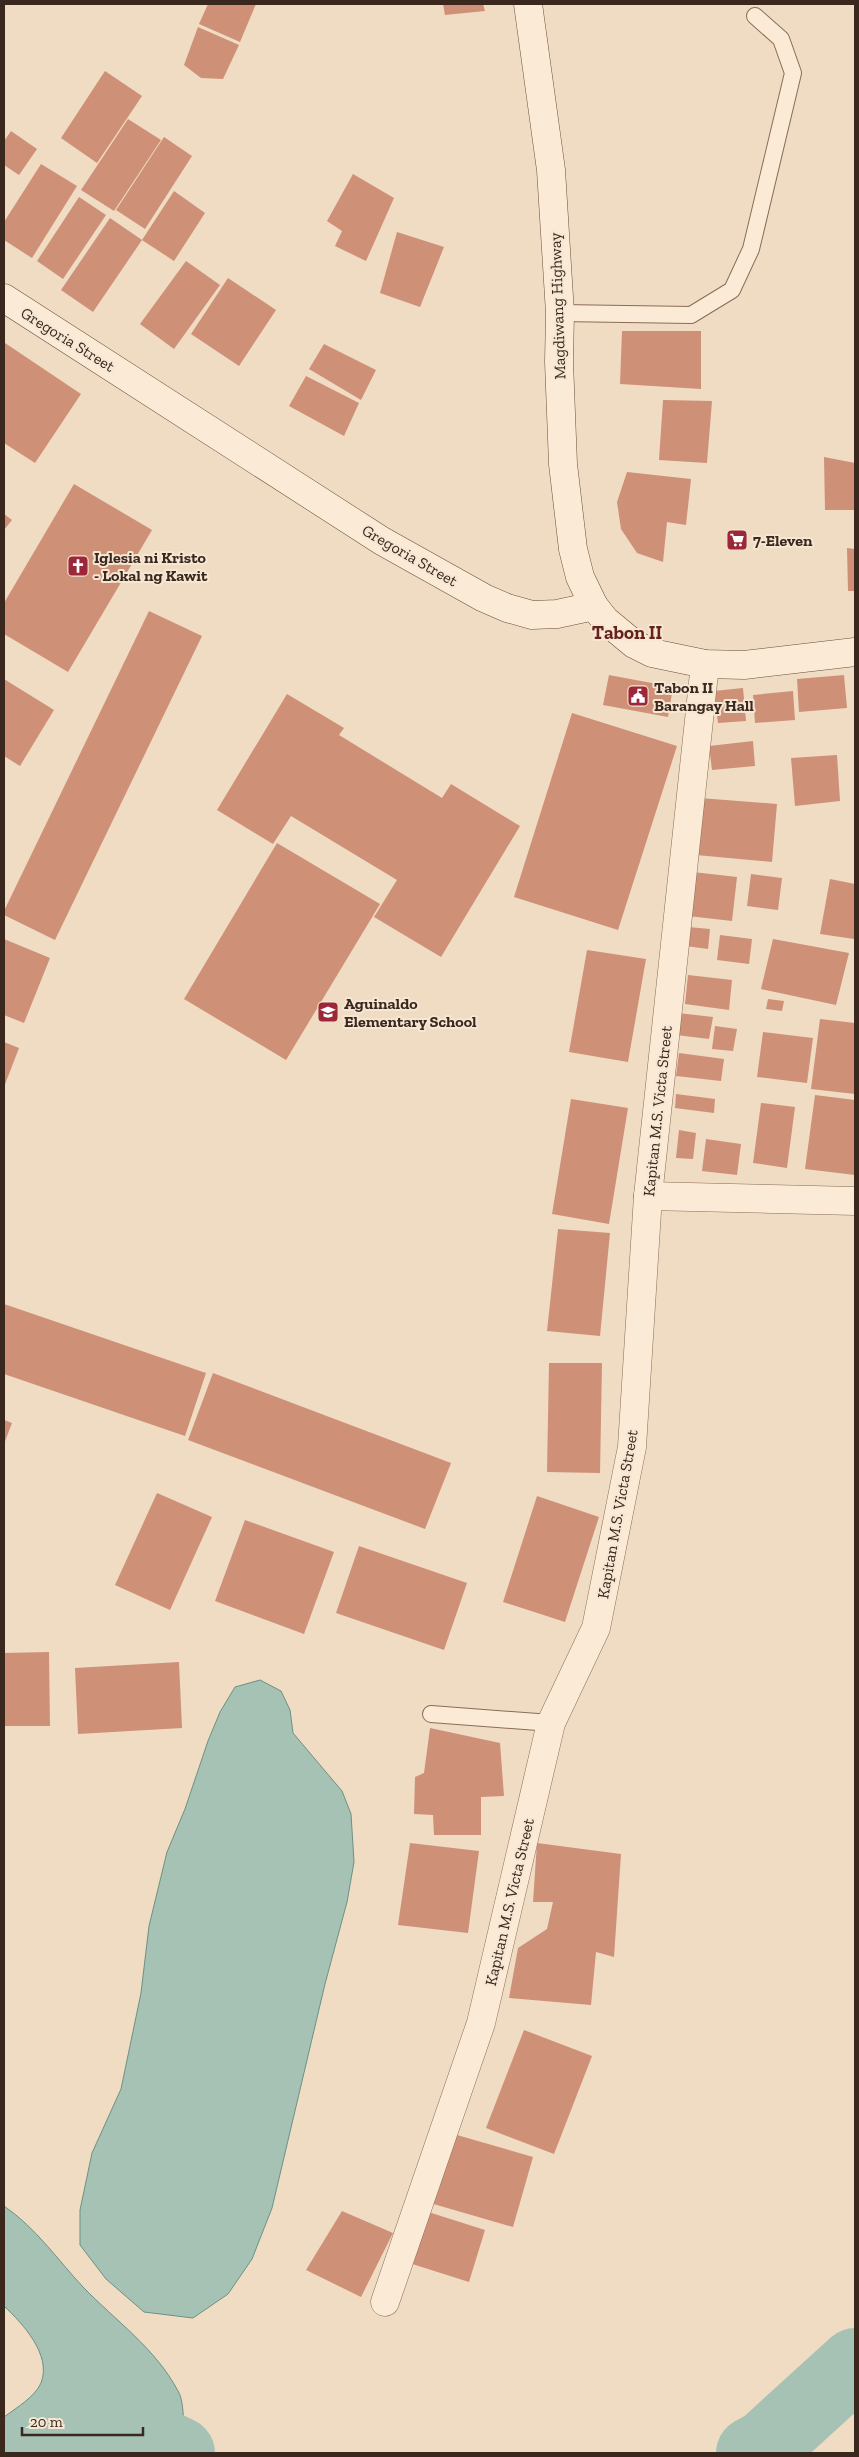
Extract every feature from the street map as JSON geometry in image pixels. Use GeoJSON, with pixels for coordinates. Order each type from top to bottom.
{"type":"FeatureCollection","features":[{"type":"Feature","properties":{"kind":"street","name":"Magdiwang Highway"},"geometry":{"type":"LineString","coordinates":[[528,4],[551,170],[560,313],[559,362],[565,483],[573,549],[580,577],[594,606]]}},
{"type":"Feature","properties":{"kind":"street","name":"Gregoria Street"},"geometry":{"type":"LineString","coordinates":[[4,298],[382,541],[484,598],[507,608],[532,615],[557,614],[594,606]]}},
{"type":"Feature","properties":{"kind":"street"},"geometry":{"type":"LineString","coordinates":[[594,606],[611,626],[634,644],[652,653],[705,664],[744,665],[855,652]]}},
{"type":"Feature","properties":{"kind":"street","name":"Kapitan M.S. Victa Street"},"geometry":{"type":"LineString","coordinates":[[385,2302],[481,2023],[551,1723],[596,1628],[632,1447],[648,1196],[705,664]]}},
{"type":"Feature","properties":{"kind":"street"},"geometry":{"type":"LineString","coordinates":[[648,1196],[855,1201]]}},
{"type":"Feature","properties":{"kind":"lane"},"geometry":{"type":"LineString","coordinates":[[560,313],[690,315],[732,290],[751,249],[793,74],[781,39],[755,16]]}},
{"type":"Feature","properties":{"kind":"lane"},"geometry":{"type":"LineString","coordinates":[[431,1714],[551,1723]]}},
{"type":"Feature","properties":{"kind":"shaded area"},"geometry":{"type":"Polygon","coordinates":[[[260,1680],[281,1691],[290,1710],[293,1733],[342,1791],[351,1814],[354,1862],[347,1902],[325,1984],[272,2208],[252,2259],[228,2294],[193,2318],[144,2312],[106,2279],[80,2245],[80,2210],[92,2153],[121,2089],[141,1993],[149,1926],[167,1852],[185,1809],[220,1712],[235,1687],[260,1680]]]}},
{"type":"Feature","properties":{"kind":"shaded area"},"geometry":{"type":"Polygon","coordinates":[[[4,2206],[26,2224],[83,2287],[135,2336],[169,2376],[181,2398],[184,2424],[166,2453],[4,2453],[4,2417],[25,2402],[38,2388],[41,2383],[43,2362],[34,2341],[4,2306],[4,2206]]]}},
{"type":"Feature","properties":{"kind":"building"},"geometry":{"type":"Polygon","coordinates":[[[208,4],[256,4],[240,42],[199,24],[208,4]]]}},
{"type":"Feature","properties":{"kind":"building"},"geometry":{"type":"Polygon","coordinates":[[[443,4],[483,4],[485,11],[445,15],[443,4]]]}},
{"type":"Feature","properties":{"kind":"building"},"geometry":{"type":"Polygon","coordinates":[[[198,27],[239,45],[223,79],[201,78],[184,65],[198,27]]]}},
{"type":"Feature","properties":{"kind":"building"},"geometry":{"type":"Polygon","coordinates":[[[105,71],[142,96],[97,163],[61,138],[105,71]]]}},
{"type":"Feature","properties":{"kind":"building"},"geometry":{"type":"Polygon","coordinates":[[[128,119],[161,140],[114,211],[81,190],[128,119]]]}},
{"type":"Feature","properties":{"kind":"building"},"geometry":{"type":"Polygon","coordinates":[[[11,131],[37,149],[19,175],[4,165],[4,141],[11,131]]]}},
{"type":"Feature","properties":{"kind":"building"},"geometry":{"type":"Polygon","coordinates":[[[164,137],[192,156],[145,229],[116,210],[164,137]]]}},
{"type":"Feature","properties":{"kind":"building"},"geometry":{"type":"Polygon","coordinates":[[[41,164],[77,186],[32,258],[4,240],[4,222],[41,164]]]}},
{"type":"Feature","properties":{"kind":"building"},"geometry":{"type":"Polygon","coordinates":[[[353,174],[394,198],[366,261],[335,246],[342,231],[327,221],[353,174]]]}},
{"type":"Feature","properties":{"kind":"building"},"geometry":{"type":"Polygon","coordinates":[[[174,191],[205,213],[174,261],[142,240],[174,191]]]}},
{"type":"Feature","properties":{"kind":"building"},"geometry":{"type":"Polygon","coordinates":[[[79,197],[106,215],[63,279],[37,261],[79,197]]]}},
{"type":"Feature","properties":{"kind":"building"},"geometry":{"type":"Polygon","coordinates":[[[110,218],[142,240],[93,312],[61,290],[110,218]]]}},
{"type":"Feature","properties":{"kind":"building"},"geometry":{"type":"Polygon","coordinates":[[[397,232],[444,247],[420,307],[380,293],[397,232]]]}},
{"type":"Feature","properties":{"kind":"building"},"geometry":{"type":"Polygon","coordinates":[[[186,261],[220,285],[174,349],[140,324],[186,261]]]}},
{"type":"Feature","properties":{"kind":"building"},"geometry":{"type":"Polygon","coordinates":[[[228,278],[276,310],[239,366],[191,334],[228,278]]]}},
{"type":"Feature","properties":{"kind":"building"},"geometry":{"type":"Polygon","coordinates":[[[622,331],[701,331],[701,389],[620,384],[622,331]]]}},
{"type":"Feature","properties":{"kind":"building"},"geometry":{"type":"Polygon","coordinates":[[[5,343],[81,394],[35,463],[4,443],[5,343]]]}},
{"type":"Feature","properties":{"kind":"building"},"geometry":{"type":"Polygon","coordinates":[[[324,344],[376,370],[361,400],[309,369],[324,344]]]}},
{"type":"Feature","properties":{"kind":"building"},"geometry":{"type":"Polygon","coordinates":[[[306,376],[359,403],[344,436],[289,406],[306,376]]]}},
{"type":"Feature","properties":{"kind":"building"},"geometry":{"type":"Polygon","coordinates":[[[663,400],[712,401],[707,463],[659,460],[663,400]]]}},
{"type":"Feature","properties":{"kind":"building"},"geometry":{"type":"Polygon","coordinates":[[[824,457],[855,463],[855,510],[825,510],[824,457]]]}},
{"type":"Feature","properties":{"kind":"building"},"geometry":{"type":"Polygon","coordinates":[[[627,472],[691,479],[686,525],[667,522],[663,562],[637,553],[621,529],[617,502],[627,472]]]}},
{"type":"Feature","properties":{"kind":"building","name":"Iglesia ni Kristo - Lokal ng Kawit"},"geometry":{"type":"Polygon","coordinates":[[[74,484],[152,530],[68,672],[4,634],[4,603],[74,484]]]}},
{"type":"Feature","properties":{"kind":"building"},"geometry":{"type":"Polygon","coordinates":[[[4,514],[12,520],[4,530],[4,514]]]}},
{"type":"Feature","properties":{"kind":"building"},"geometry":{"type":"Polygon","coordinates":[[[847,548],[855,549],[855,591],[848,591],[847,548]]]}},
{"type":"Feature","properties":{"kind":"building"},"geometry":{"type":"Polygon","coordinates":[[[149,611],[202,636],[55,940],[4,915],[4,911],[149,611]]]}},
{"type":"Feature","properties":{"kind":"building","name":"Tabon II Barangay Hall"},"geometry":{"type":"Polygon","coordinates":[[[609,675],[673,687],[668,717],[603,705],[609,675]]]}},
{"type":"Feature","properties":{"kind":"building"},"geometry":{"type":"Polygon","coordinates":[[[844,675],[847,708],[799,712],[797,679],[844,675]]]}},
{"type":"Feature","properties":{"kind":"building"},"geometry":{"type":"Polygon","coordinates":[[[4,679],[54,710],[20,766],[4,756],[4,679]]]}},
{"type":"Feature","properties":{"kind":"building"},"geometry":{"type":"Polygon","coordinates":[[[743,688],[746,721],[718,723],[714,691],[743,688]]]}},
{"type":"Feature","properties":{"kind":"building"},"geometry":{"type":"Polygon","coordinates":[[[793,691],[795,720],[755,723],[753,695],[793,691]]]}},
{"type":"Feature","properties":{"kind":"building"},"geometry":{"type":"Polygon","coordinates":[[[287,694],[344,728],[339,735],[442,798],[451,784],[520,826],[441,957],[374,917],[397,880],[291,816],[273,844],[217,810],[287,694]]]}},
{"type":"Feature","properties":{"kind":"building"},"geometry":{"type":"Polygon","coordinates":[[[572,713],[677,746],[618,930],[514,897],[572,713]]]}},
{"type":"Feature","properties":{"kind":"building"},"geometry":{"type":"Polygon","coordinates":[[[753,741],[755,766],[712,770],[709,746],[753,741]]]}},
{"type":"Feature","properties":{"kind":"building"},"geometry":{"type":"Polygon","coordinates":[[[837,755],[840,801],[795,806],[791,758],[837,755]]]}},
{"type":"Feature","properties":{"kind":"building"},"geometry":{"type":"Polygon","coordinates":[[[700,798],[777,804],[772,862],[696,855],[700,798]]]}},
{"type":"Feature","properties":{"kind":"building"},"geometry":{"type":"Polygon","coordinates":[[[277,843],[380,904],[286,1060],[184,999],[277,843]]]}},
{"type":"Feature","properties":{"kind":"building"},"geometry":{"type":"Polygon","coordinates":[[[693,872],[737,877],[732,921],[688,916],[693,872]]]}},
{"type":"Feature","properties":{"kind":"building"},"geometry":{"type":"Polygon","coordinates":[[[751,874],[782,878],[778,910],[747,906],[751,874]]]}},
{"type":"Feature","properties":{"kind":"building"},"geometry":{"type":"Polygon","coordinates":[[[830,879],[855,884],[854,939],[820,934],[830,879]]]}},
{"type":"Feature","properties":{"kind":"building"},"geometry":{"type":"Polygon","coordinates":[[[688,927],[710,929],[708,949],[686,946],[688,927]]]}},
{"type":"Feature","properties":{"kind":"building"},"geometry":{"type":"Polygon","coordinates":[[[720,935],[752,939],[749,964],[717,960],[720,935]]]}},
{"type":"Feature","properties":{"kind":"building"},"geometry":{"type":"Polygon","coordinates":[[[4,939],[50,958],[24,1023],[4,1015],[4,939]]]}},
{"type":"Feature","properties":{"kind":"building"},"geometry":{"type":"Polygon","coordinates":[[[773,939],[849,953],[836,1005],[761,989],[773,939]]]}},
{"type":"Feature","properties":{"kind":"building"},"geometry":{"type":"Polygon","coordinates":[[[587,950],[646,959],[628,1062],[569,1052],[587,950]]]}},
{"type":"Feature","properties":{"kind":"building"},"geometry":{"type":"Polygon","coordinates":[[[688,975],[732,980],[729,1010],[685,1004],[688,975]]]}},
{"type":"Feature","properties":{"kind":"building"},"geometry":{"type":"Polygon","coordinates":[[[768,999],[784,1001],[782,1011],[766,1009],[768,999]]]}},
{"type":"Feature","properties":{"kind":"building"},"geometry":{"type":"Polygon","coordinates":[[[678,1013],[713,1017],[709,1039],[676,1035],[678,1013]]]}},
{"type":"Feature","properties":{"kind":"building"},"geometry":{"type":"Polygon","coordinates":[[[820,1019],[855,1023],[855,1094],[811,1089],[820,1019]]]}},
{"type":"Feature","properties":{"kind":"building"},"geometry":{"type":"Polygon","coordinates":[[[715,1026],[737,1029],[733,1051],[712,1049],[715,1026]]]}},
{"type":"Feature","properties":{"kind":"building"},"geometry":{"type":"Polygon","coordinates":[[[763,1032],[813,1038],[807,1083],[757,1077],[763,1032]]]}},
{"type":"Feature","properties":{"kind":"building"},"geometry":{"type":"Polygon","coordinates":[[[4,1042],[19,1048],[4,1087],[4,1042]]]}},
{"type":"Feature","properties":{"kind":"building"},"geometry":{"type":"Polygon","coordinates":[[[679,1053],[724,1059],[721,1081],[676,1076],[679,1053]]]}},
{"type":"Feature","properties":{"kind":"building"},"geometry":{"type":"Polygon","coordinates":[[[676,1094],[715,1099],[714,1113],[675,1108],[676,1094]]]}},
{"type":"Feature","properties":{"kind":"building"},"geometry":{"type":"Polygon","coordinates":[[[815,1095],[855,1100],[855,1175],[805,1169],[815,1095]]]}},
{"type":"Feature","properties":{"kind":"building"},"geometry":{"type":"Polygon","coordinates":[[[571,1099],[628,1108],[609,1224],[552,1214],[571,1099]]]}},
{"type":"Feature","properties":{"kind":"building"},"geometry":{"type":"Polygon","coordinates":[[[761,1103],[795,1107],[787,1168],[753,1163],[761,1103]]]}},
{"type":"Feature","properties":{"kind":"building"},"geometry":{"type":"Polygon","coordinates":[[[679,1130],[696,1133],[693,1159],[676,1158],[679,1130]]]}},
{"type":"Feature","properties":{"kind":"building"},"geometry":{"type":"Polygon","coordinates":[[[706,1139],[741,1144],[737,1175],[702,1171],[706,1139]]]}},
{"type":"Feature","properties":{"kind":"building"},"geometry":{"type":"Polygon","coordinates":[[[558,1229],[610,1233],[600,1336],[547,1331],[558,1229]]]}},
{"type":"Feature","properties":{"kind":"building"},"geometry":{"type":"Polygon","coordinates":[[[4,1304],[206,1373],[185,1436],[4,1374],[4,1304]]]}},
{"type":"Feature","properties":{"kind":"building"},"geometry":{"type":"Polygon","coordinates":[[[549,1363],[602,1363],[600,1473],[547,1472],[549,1363]]]}},
{"type":"Feature","properties":{"kind":"building"},"geometry":{"type":"Polygon","coordinates":[[[213,1373],[451,1463],[425,1529],[188,1440],[213,1373]]]}},
{"type":"Feature","properties":{"kind":"building"},"geometry":{"type":"Polygon","coordinates":[[[4,1420],[12,1423],[4,1444],[4,1420]]]}},
{"type":"Feature","properties":{"kind":"building"},"geometry":{"type":"Polygon","coordinates":[[[157,1493],[212,1517],[170,1610],[115,1585],[157,1493]]]}},
{"type":"Feature","properties":{"kind":"building"},"geometry":{"type":"Polygon","coordinates":[[[537,1496],[599,1517],[565,1622],[503,1602],[537,1496]]]}},
{"type":"Feature","properties":{"kind":"building"},"geometry":{"type":"Polygon","coordinates":[[[245,1520],[334,1552],[304,1634],[215,1601],[245,1520]]]}},
{"type":"Feature","properties":{"kind":"building"},"geometry":{"type":"Polygon","coordinates":[[[359,1546],[467,1583],[444,1650],[336,1613],[359,1546]]]}},
{"type":"Feature","properties":{"kind":"building"},"geometry":{"type":"Polygon","coordinates":[[[49,1652],[50,1726],[4,1726],[4,1653],[49,1652]]]}},
{"type":"Feature","properties":{"kind":"building"},"geometry":{"type":"Polygon","coordinates":[[[179,1662],[182,1728],[78,1734],[75,1668],[179,1662]]]}},
{"type":"Feature","properties":{"kind":"building"},"geometry":{"type":"Polygon","coordinates":[[[430,1728],[500,1743],[504,1796],[481,1797],[481,1835],[434,1835],[433,1815],[414,1814],[415,1777],[424,1773],[430,1728]]]}},
{"type":"Feature","properties":{"kind":"building"},"geometry":{"type":"Polygon","coordinates":[[[410,1843],[479,1851],[468,1933],[398,1925],[410,1843]]]}},
{"type":"Feature","properties":{"kind":"building"},"geometry":{"type":"Polygon","coordinates":[[[537,1843],[621,1854],[614,1957],[596,1952],[591,2005],[509,1998],[518,1948],[547,1929],[553,1902],[533,1902],[537,1843]]]}},
{"type":"Feature","properties":{"kind":"building"},"geometry":{"type":"Polygon","coordinates":[[[524,2030],[592,2056],[554,2154],[486,2128],[524,2030]]]}},
{"type":"Feature","properties":{"kind":"building"},"geometry":{"type":"Polygon","coordinates":[[[450,2133],[533,2157],[513,2227],[430,2203],[450,2133]]]}},
{"type":"Feature","properties":{"kind":"building"},"geometry":{"type":"Polygon","coordinates":[[[422,2210],[485,2230],[469,2282],[406,2262],[422,2210]]]}},
{"type":"Feature","properties":{"kind":"building"},"geometry":{"type":"Polygon","coordinates":[[[342,2211],[393,2233],[361,2297],[306,2270],[342,2211]]]}},
{"type":"Feature","properties":{"kind":"waterway"},"geometry":{"type":"LineString","coordinates":[[752,2453],[765,2446],[855,2364]]}},
{"type":"Feature","properties":{"kind":"waterway"},"geometry":{"type":"LineString","coordinates":[[95,2413],[179,2453]]}},
{"type":"Feature","properties":{"kind":"place","name":"7-Eleven"},"geometry":{"type":"Point","coordinates":[737,540]}},
{"type":"Feature","properties":{"kind":"place","name":"Iglesia ni Kristo - Lokal ng Kawit"},"geometry":{"type":"Point","coordinates":[78,566]}},
{"type":"Feature","properties":{"kind":"place","name":"Tabon II Barangay Hall"},"geometry":{"type":"Point","coordinates":[638,696]}},
{"type":"Feature","properties":{"kind":"place","name":"Aguinaldo Elementary School"},"geometry":{"type":"Point","coordinates":[328,1012]}},
{"type":"Feature","properties":{"kind":"district","name":"Tabon II"},"geometry":{"type":"Point","coordinates":[627,632]}}]}
